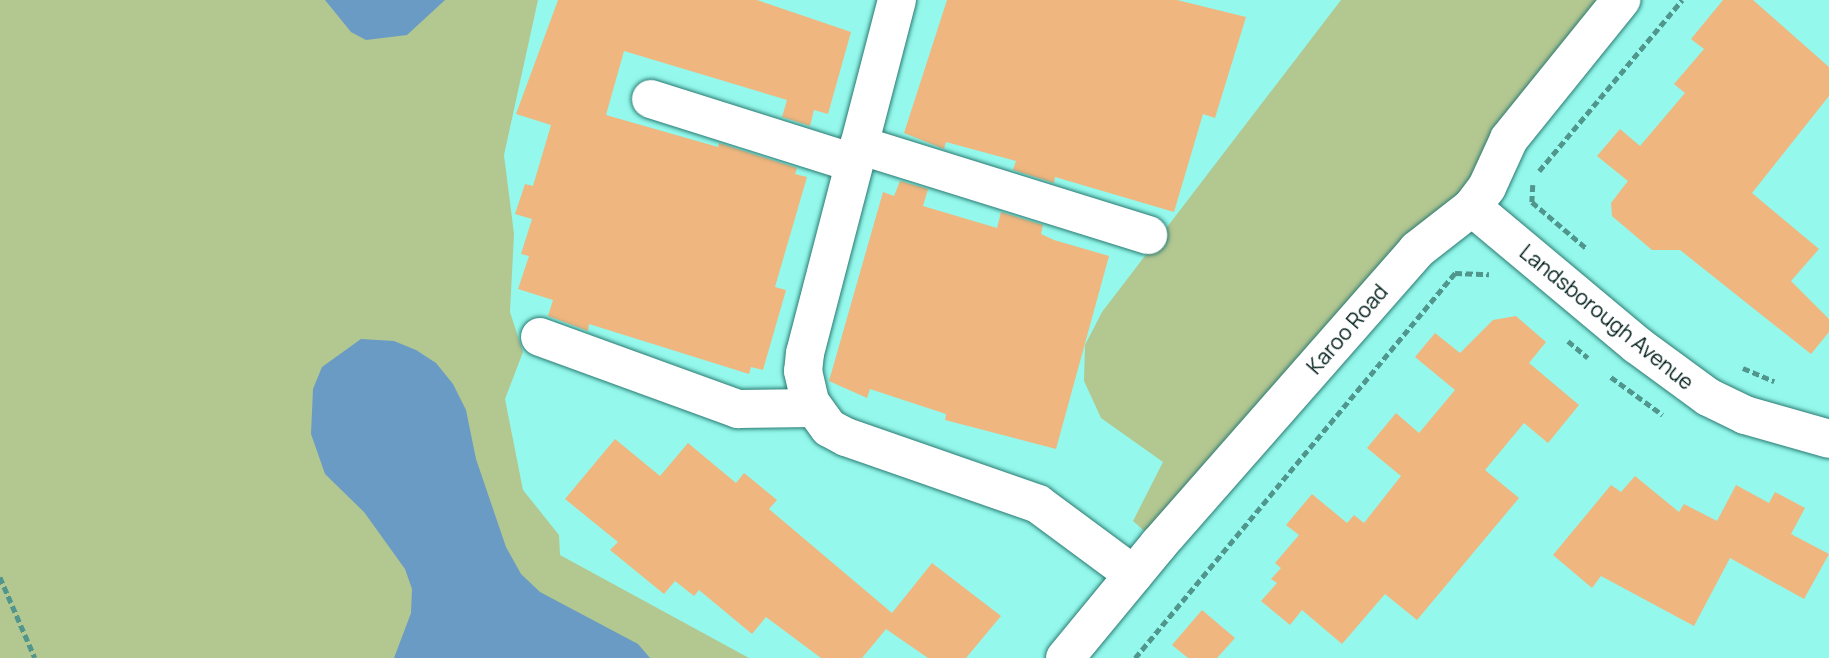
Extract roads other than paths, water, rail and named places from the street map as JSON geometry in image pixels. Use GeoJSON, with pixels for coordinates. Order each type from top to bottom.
{"type":"FeatureCollection","features":[{"type":"Feature","properties":{"kind":"street"},"geometry":{"type":"LineString","coordinates":[[897,0],[805,353],[805,389],[813,408],[829,428],[846,437],[1038,504],[1134,575]]}},
{"type":"Feature","properties":{"kind":"street","name":"Karoo Road"},"geometry":{"type":"LineString","coordinates":[[1065,658],[1410,258],[1472,207],[1488,187],[1509,139],[1621,0]]}},
{"type":"Feature","properties":{"kind":"street"},"geometry":{"type":"LineString","coordinates":[[651,99],[1148,235]]}},
{"type":"Feature","properties":{"kind":"street","name":"Landsborough Avenue"},"geometry":{"type":"LineString","coordinates":[[1472,207],[1645,352],[1708,397],[1745,415],[1829,439]]}},
{"type":"Feature","properties":{"kind":"street"},"geometry":{"type":"LineString","coordinates":[[540,337],[738,409],[813,408]]}},
{"type":"Feature","properties":{"kind":"water"},"geometry":{"type":"Polygon","coordinates":[[[325,0],[445,0],[407,35],[366,40],[351,32],[325,0]]]}},
{"type":"Feature","properties":{"kind":"water"},"geometry":{"type":"Polygon","coordinates":[[[361,339],[394,341],[416,350],[436,363],[453,384],[466,410],[476,459],[506,547],[521,574],[540,592],[638,644],[650,658],[394,658],[411,613],[412,589],[405,569],[364,512],[325,474],[311,434],[313,389],[322,367],[361,339]]]}}]}
